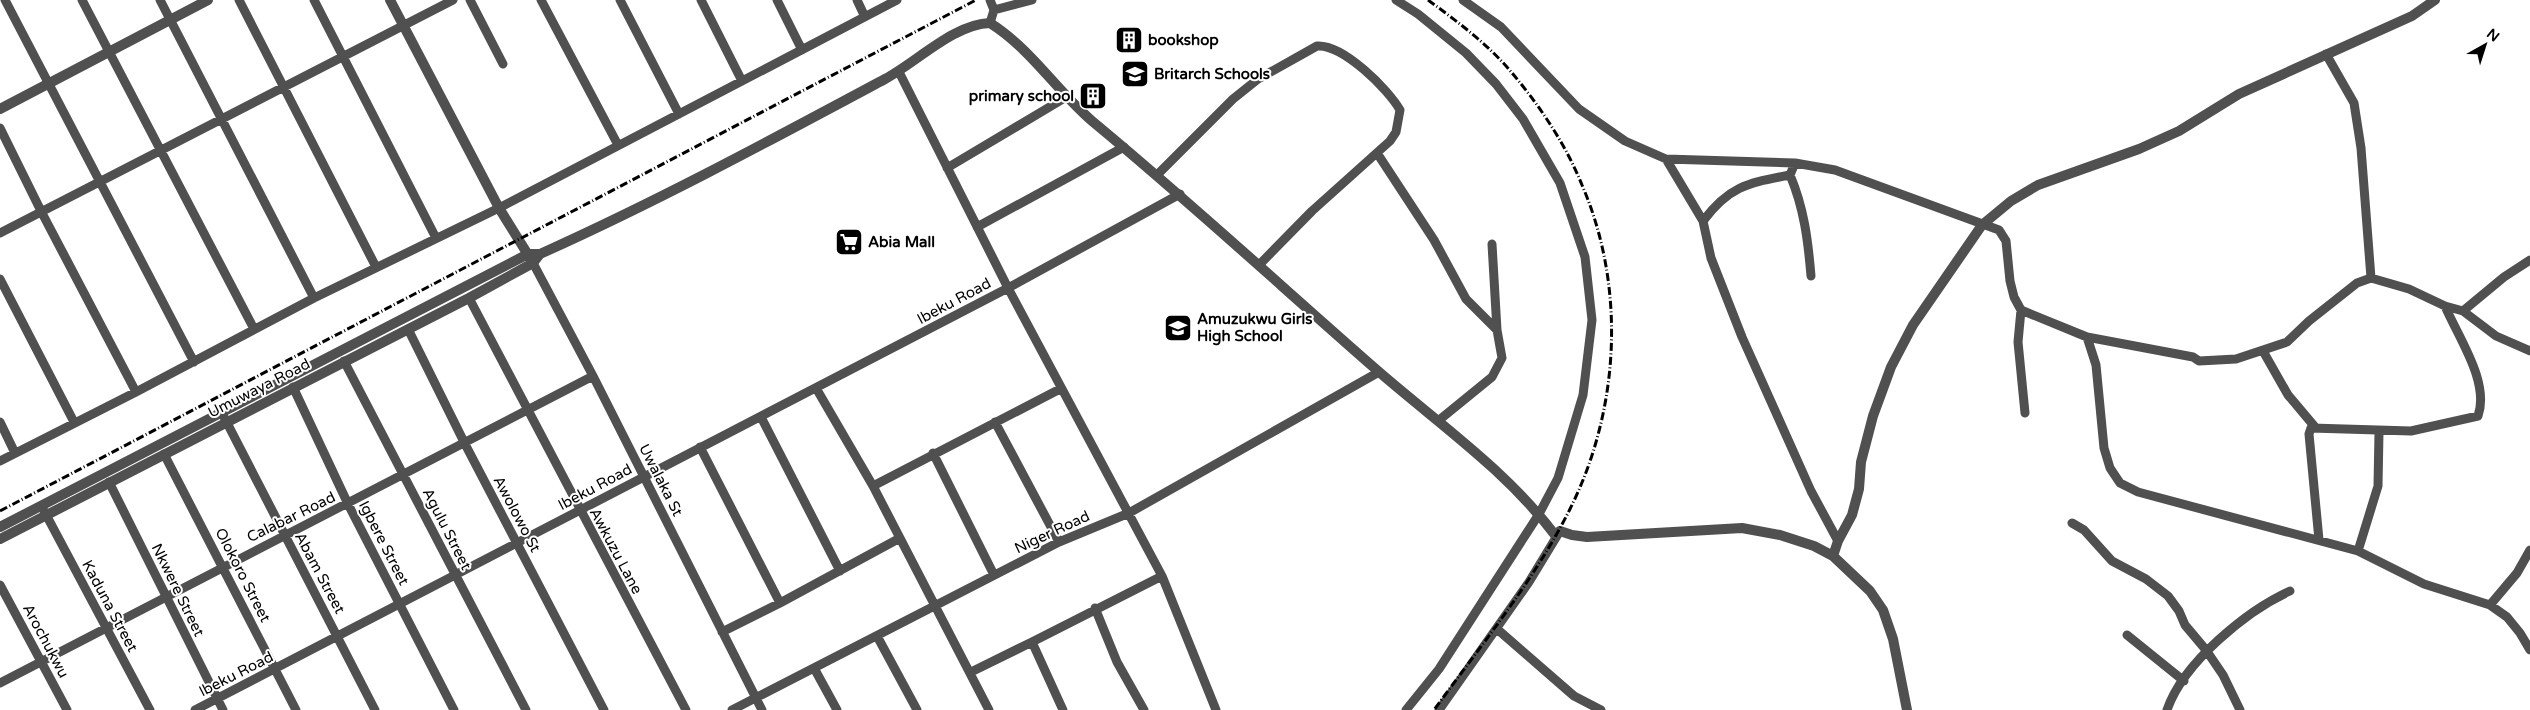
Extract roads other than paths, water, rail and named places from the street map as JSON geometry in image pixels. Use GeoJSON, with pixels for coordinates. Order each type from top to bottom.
{"type":"FeatureCollection","features":[{"type":"Feature","properties":{"kind":"street"},"geometry":{"type":"LineString","coordinates":[[4,0],[194,362]]}},
{"type":"Feature","properties":{"kind":"street"},"geometry":{"type":"LineString","coordinates":[[82,0],[254,329]]}},
{"type":"Feature","properties":{"kind":"street"},"geometry":{"type":"LineString","coordinates":[[160,0],[314,298]]}},
{"type":"Feature","properties":{"kind":"street"},"geometry":{"type":"LineString","coordinates":[[0,108],[208,0]]}},
{"type":"Feature","properties":{"kind":"street"},"geometry":{"type":"LineString","coordinates":[[238,0],[376,267]]}},
{"type":"Feature","properties":{"kind":"street"},"geometry":{"type":"LineString","coordinates":[[314,0],[436,238]]}},
{"type":"Feature","properties":{"kind":"street"},"geometry":{"type":"LineString","coordinates":[[390,0],[499,208],[532,263]]}},
{"type":"Feature","properties":{"kind":"street"},"geometry":{"type":"LineString","coordinates":[[0,233],[453,0]]}},
{"type":"Feature","properties":{"kind":"street"},"geometry":{"type":"LineString","coordinates":[[470,0],[503,64]]}},
{"type":"Feature","properties":{"kind":"street"},"geometry":{"type":"LineString","coordinates":[[541,0],[618,145]]}},
{"type":"Feature","properties":{"kind":"street"},"geometry":{"type":"LineString","coordinates":[[620,0],[678,114]]}},
{"type":"Feature","properties":{"kind":"street"},"geometry":{"type":"LineString","coordinates":[[701,0],[742,81]]}},
{"type":"Feature","properties":{"kind":"street"},"geometry":{"type":"LineString","coordinates":[[777,0],[802,50]]}},
{"type":"Feature","properties":{"kind":"street"},"geometry":{"type":"LineString","coordinates":[[857,0],[865,17]]}},
{"type":"Feature","properties":{"kind":"street"},"geometry":{"type":"LineString","coordinates":[[0,461],[194,362],[314,298],[499,208],[896,0]]}},
{"type":"Feature","properties":{"kind":"street"},"geometry":{"type":"LineString","coordinates":[[990,0],[994,10],[990,23]]}},
{"type":"Feature","properties":{"kind":"street"},"geometry":{"type":"LineString","coordinates":[[994,10],[1032,0]]}},
{"type":"Feature","properties":{"kind":"street"},"geometry":{"type":"LineString","coordinates":[[1396,0],[1418,14],[1466,53],[1496,84],[1523,118],[1560,183],[1585,257],[1592,320],[1583,395],[1558,478],[1539,514],[1439,669],[1406,710]]}},
{"type":"Feature","properties":{"kind":"street"},"geometry":{"type":"LineString","coordinates":[[1463,0],[1501,27],[1579,109],[1625,140],[1666,159],[1795,163],[1835,170],[1999,230],[2003,234],[2014,297],[2021,310],[2018,342],[2025,413]]}},
{"type":"Feature","properties":{"kind":"street"},"geometry":{"type":"LineString","coordinates":[[1833,556],[1838,541],[1852,515],[1873,416],[1891,367],[1912,325],[1982,225],[2011,201],[2038,185],[2139,149],[2180,131],[2239,94],[2412,16],[2435,0]]}},
{"type":"Feature","properties":{"kind":"street"},"geometry":{"type":"LineString","coordinates":[[528,254],[540,254],[631,213],[720,168],[899,72],[961,30],[978,23],[990,23],[1020,48],[1087,117],[1180,194],[1380,372],[1481,457],[1539,514],[1555,535],[1560,531]]}},
{"type":"Feature","properties":{"kind":"street"},"geometry":{"type":"LineString","coordinates":[[1157,176],[1233,99],[1258,79],[1317,46],[1339,51],[1366,73],[1396,103],[1400,110],[1396,132],[1390,141],[1312,212],[1259,265]]}},
{"type":"Feature","properties":{"kind":"street"},"geometry":{"type":"LineString","coordinates":[[2326,54],[2354,103],[2361,148],[2371,278]]}},
{"type":"Feature","properties":{"kind":"street"},"geometry":{"type":"LineString","coordinates":[[899,72],[1060,389],[1162,576],[1216,710]]}},
{"type":"Feature","properties":{"kind":"street"},"geometry":{"type":"LineString","coordinates":[[947,168],[1068,96]]}},
{"type":"Feature","properties":{"kind":"street"},"geometry":{"type":"LineString","coordinates":[[0,128],[42,213],[136,392]]}},
{"type":"Feature","properties":{"kind":"street"},"geometry":{"type":"LineString","coordinates":[[977,227],[1124,147]]}},
{"type":"Feature","properties":{"kind":"street"},"geometry":{"type":"LineString","coordinates":[[1377,153],[1434,240],[1466,299],[1498,330]]}},
{"type":"Feature","properties":{"kind":"street"},"geometry":{"type":"LineString","coordinates":[[1666,159],[1703,221],[1711,258],[1742,337],[1811,491],[1838,541]]}},
{"type":"Feature","properties":{"kind":"street"},"geometry":{"type":"LineString","coordinates":[[1795,163],[1790,175],[1801,200],[1807,226],[1811,276]]}},
{"type":"Feature","properties":{"kind":"street"},"geometry":{"type":"LineString","coordinates":[[1703,221],[1715,205],[1749,182],[1790,175]]}},
{"type":"Feature","properties":{"kind":"street","name":"Ibeku Road"},"geometry":{"type":"LineString","coordinates":[[195,710],[580,512],[644,476],[1008,288],[1180,194]]}},
{"type":"Feature","properties":{"kind":"street"},"geometry":{"type":"LineString","coordinates":[[1438,421],[1492,376],[1502,358],[1498,330],[1492,244]]}},
{"type":"Feature","properties":{"kind":"street","name":"Umuwaya Road"},"geometry":{"type":"LineString","coordinates":[[0,539],[44,510],[221,412],[528,254]]}},
{"type":"Feature","properties":{"kind":"street","name":"Umuwaya Road"},"geometry":{"type":"LineString","coordinates":[[0,527],[109,482],[469,298],[532,263],[540,254]]}},
{"type":"Feature","properties":{"kind":"street"},"geometry":{"type":"LineString","coordinates":[[2463,311],[2504,276],[2530,260]]}},
{"type":"Feature","properties":{"kind":"street","name":"Uwalaka St"},"geometry":{"type":"LineString","coordinates":[[532,263],[593,376],[762,710]]}},
{"type":"Feature","properties":{"kind":"street"},"geometry":{"type":"LineString","coordinates":[[2021,310],[2087,337],[2193,357],[2200,362],[2236,359],[2287,342],[2308,321],[2357,283],[2371,278],[2409,289],[2445,306],[2463,311],[2496,336],[2530,352]]}},
{"type":"Feature","properties":{"kind":"street"},"geometry":{"type":"LineString","coordinates":[[0,279],[74,422]]}},
{"type":"Feature","properties":{"kind":"street","name":"Awkuzu Lane"},"geometry":{"type":"LineString","coordinates":[[469,298],[529,408],[580,512],[686,710]]}},
{"type":"Feature","properties":{"kind":"street"},"geometry":{"type":"LineString","coordinates":[[2319,540],[2309,434],[2311,428],[2379,432],[2411,431],[2478,416],[2482,406],[2474,369],[2466,347],[2445,306]]}},
{"type":"Feature","properties":{"kind":"street","name":"Awolowo St"},"geometry":{"type":"LineString","coordinates":[[408,329],[465,444],[604,710]]}},
{"type":"Feature","properties":{"kind":"street"},"geometry":{"type":"LineString","coordinates":[[2087,337],[2096,365],[2104,448],[2110,468],[2120,483],[2138,492],[2358,551],[2424,584],[2490,605],[2507,617],[2520,633],[2530,650]]}},
{"type":"Feature","properties":{"kind":"street"},"geometry":{"type":"LineString","coordinates":[[2263,351],[2288,395],[2315,427]]}},
{"type":"Feature","properties":{"kind":"street","name":"Agulu Street"},"geometry":{"type":"LineString","coordinates":[[344,361],[526,710]]}},
{"type":"Feature","properties":{"kind":"street","name":"Niger Road"},"geometry":{"type":"LineString","coordinates":[[732,710],[1060,542],[1128,513],[1380,372]]}},
{"type":"Feature","properties":{"kind":"street","name":"Calabar Road"},"geometry":{"type":"LineString","coordinates":[[0,683],[223,566],[465,444],[529,408],[593,376]]}},
{"type":"Feature","properties":{"kind":"street","name":"Igbere Street"},"geometry":{"type":"LineString","coordinates":[[293,388],[348,504],[454,710]]}},
{"type":"Feature","properties":{"kind":"street"},"geometry":{"type":"LineString","coordinates":[[816,388],[873,486],[933,606],[971,672],[989,710]]}},
{"type":"Feature","properties":{"kind":"street"},"geometry":{"type":"LineString","coordinates":[[873,486],[933,453],[1060,389]]}},
{"type":"Feature","properties":{"kind":"street","name":"Abam Street"},"geometry":{"type":"LineString","coordinates":[[221,412],[375,710]]}},
{"type":"Feature","properties":{"kind":"street"},"geometry":{"type":"LineString","coordinates":[[761,417],[840,571]]}},
{"type":"Feature","properties":{"kind":"street"},"geometry":{"type":"LineString","coordinates":[[0,422],[15,453]]}},
{"type":"Feature","properties":{"kind":"street"},"geometry":{"type":"LineString","coordinates":[[995,422],[1060,542]]}},
{"type":"Feature","properties":{"kind":"street"},"geometry":{"type":"LineString","coordinates":[[2358,551],[2378,486],[2379,432]]}},
{"type":"Feature","properties":{"kind":"street"},"geometry":{"type":"LineString","coordinates":[[700,447],[780,604]]}},
{"type":"Feature","properties":{"kind":"street"},"geometry":{"type":"LineString","coordinates":[[933,453],[994,575]]}},
{"type":"Feature","properties":{"kind":"street","name":"Olokoro Street"},"geometry":{"type":"LineString","coordinates":[[164,454],[296,710]]}},
{"type":"Feature","properties":{"kind":"street","name":"Nkwere Street"},"geometry":{"type":"LineString","coordinates":[[109,482],[223,710]]}},
{"type":"Feature","properties":{"kind":"street","name":"Kaduna Street"},"geometry":{"type":"LineString","coordinates":[[44,510],[150,710]]}},
{"type":"Feature","properties":{"kind":"street"},"geometry":{"type":"LineString","coordinates":[[2072,523],[2084,530],[2112,561],[2146,578],[2168,596],[2179,611],[2185,625],[2206,650],[2230,687],[2240,710]]}},
{"type":"Feature","properties":{"kind":"street"},"geometry":{"type":"LineString","coordinates":[[1560,531],[1587,537],[1742,528],[1780,535],[1814,546],[1833,556],[1870,591],[1883,610],[1893,639],[1907,710]]}},
{"type":"Feature","properties":{"kind":"street"},"geometry":{"type":"LineString","coordinates":[[1439,710],[1497,629],[1560,531]]}},
{"type":"Feature","properties":{"kind":"street"},"geometry":{"type":"LineString","coordinates":[[722,632],[780,604],[900,538]]}},
{"type":"Feature","properties":{"kind":"street"},"geometry":{"type":"LineString","coordinates":[[2490,605],[2517,573],[2530,550]]}},
{"type":"Feature","properties":{"kind":"street"},"geometry":{"type":"LineString","coordinates":[[971,672],[1162,576]]}},
{"type":"Feature","properties":{"kind":"street","name":"Arochukwu"},"geometry":{"type":"LineString","coordinates":[[0,585],[67,710]]}},
{"type":"Feature","properties":{"kind":"street"},"geometry":{"type":"LineString","coordinates":[[2167,710],[2174,694],[2206,650],[2269,600],[2290,591]]}},
{"type":"Feature","properties":{"kind":"street"},"geometry":{"type":"LineString","coordinates":[[1095,608],[1117,662],[1144,710]]}},
{"type":"Feature","properties":{"kind":"street"},"geometry":{"type":"LineString","coordinates":[[1497,629],[1574,696],[1601,710]]}},
{"type":"Feature","properties":{"kind":"street"},"geometry":{"type":"LineString","coordinates":[[2127,635],[2184,681]]}},
{"type":"Feature","properties":{"kind":"street"},"geometry":{"type":"LineString","coordinates":[[877,636],[917,710]]}},
{"type":"Feature","properties":{"kind":"street"},"geometry":{"type":"LineString","coordinates":[[1032,642],[1063,710]]}},
{"type":"Feature","properties":{"kind":"street"},"geometry":{"type":"LineString","coordinates":[[814,668],[837,710]]}},
{"type":"Feature","properties":{"kind":"railway"},"geometry":{"type":"LineString","coordinates":[[0,511],[976,0]]}},
{"type":"Feature","properties":{"kind":"railway"},"geometry":{"type":"LineString","coordinates":[[1428,0],[1473,34],[1503,63],[1542,112],[1560,141],[1576,170],[1596,224],[1606,265],[1611,306],[1611,348],[1607,389],[1599,431],[1587,471],[1556,536],[1524,587],[1434,710]]}},
{"type":"Feature","properties":{"kind":"place","name":"bookshop"},"geometry":{"type":"Point","coordinates":[1129,40]}},
{"type":"Feature","properties":{"kind":"place","name":"Britarch Schools"},"geometry":{"type":"Point","coordinates":[1135,74]}},
{"type":"Feature","properties":{"kind":"place","name":"primary school"},"geometry":{"type":"Point","coordinates":[1093,96]}},
{"type":"Feature","properties":{"kind":"place","name":"Abia Mall"},"geometry":{"type":"Point","coordinates":[849,242]}},
{"type":"Feature","properties":{"kind":"place","name":"Amuzukwu Girls High School"},"geometry":{"type":"Point","coordinates":[1178,328]}}]}
